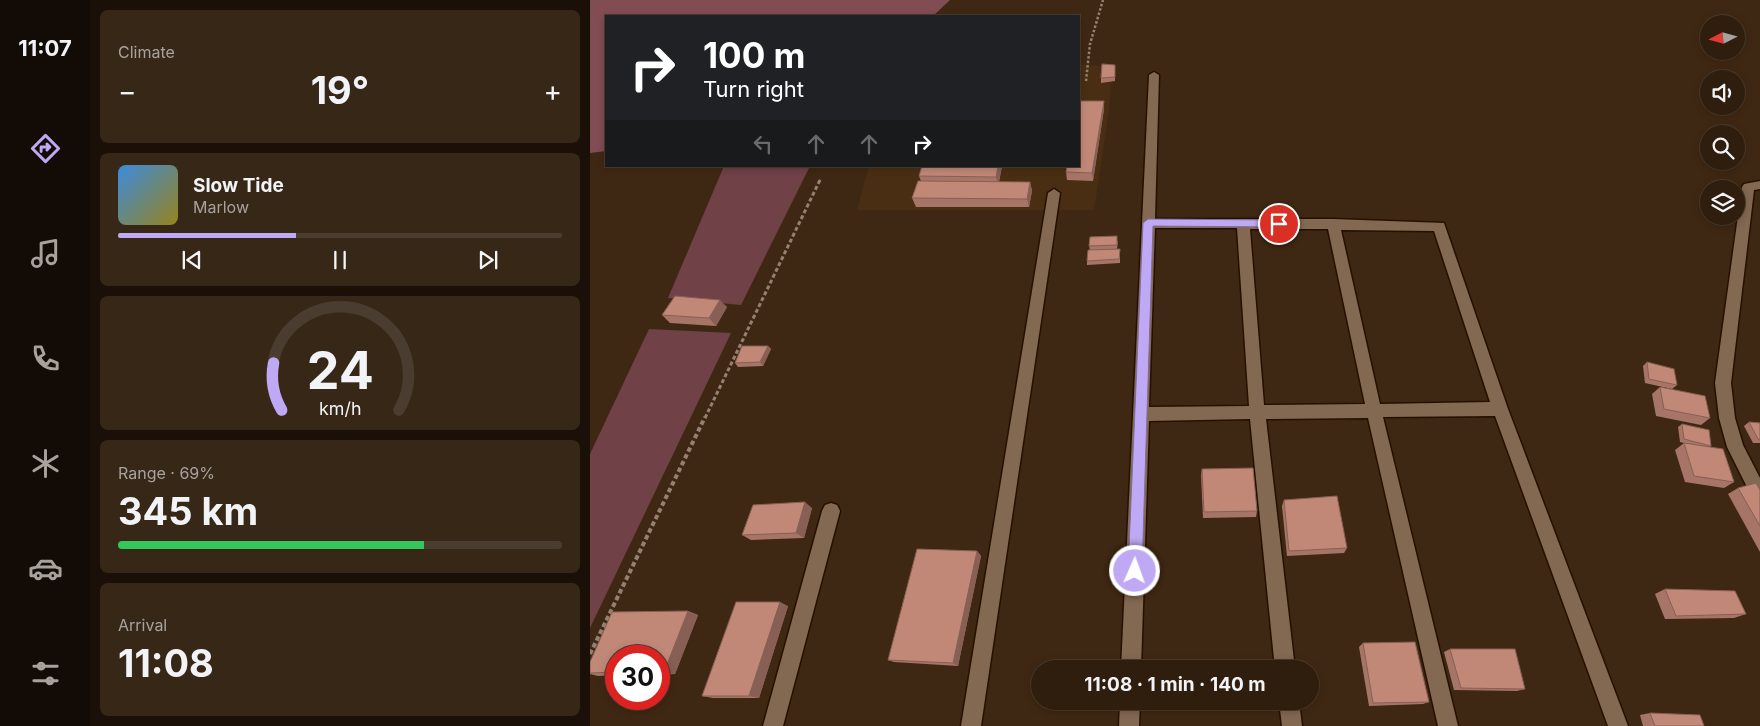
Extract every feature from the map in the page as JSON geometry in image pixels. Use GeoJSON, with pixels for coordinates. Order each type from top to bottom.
{"type":"FeatureCollection","features":[{"type":"Feature","properties":{"kind":"street"},"geometry":{"type":"LineString","coordinates":[[1132,660],[1154,75]]}},
{"type":"Feature","properties":{"kind":"street"},"geometry":{"type":"LineString","coordinates":[[1760,185],[1748,187],[1722,383],[1727,418],[1735,447],[1760,495]]}},
{"type":"Feature","properties":{"kind":"street"},"geometry":{"type":"LineString","coordinates":[[971,726],[1039,302],[1054,193]]}},
{"type":"Feature","properties":{"kind":"street"},"geometry":{"type":"LineString","coordinates":[[1148,223],[1439,226],[1500,409],[1618,726]]}},
{"type":"Feature","properties":{"kind":"street"},"geometry":{"type":"LineString","coordinates":[[1243,224],[1257,412],[1284,660]]}},
{"type":"Feature","properties":{"kind":"street"},"geometry":{"type":"LineString","coordinates":[[1333,224],[1374,411],[1448,726]]}},
{"type":"Feature","properties":{"kind":"street"},"geometry":{"type":"LineString","coordinates":[[1141,414],[1500,409]]}},
{"type":"Feature","properties":{"kind":"street"},"geometry":{"type":"LineString","coordinates":[[773,726],[832,511]]}},
{"type":"Feature","properties":{"kind":"street"},"geometry":{"type":"LineString","coordinates":[[1129,726],[1130,710]]}},
{"type":"Feature","properties":{"kind":"street"},"geometry":{"type":"LineString","coordinates":[[1290,710],[1292,726]]}},
{"type":"Feature","properties":{"kind":"path"},"geometry":{"type":"LineString","coordinates":[[1086,81],[1090,44],[1103,0]]}},
{"type":"Feature","properties":{"kind":"path"},"geometry":{"type":"LineString","coordinates":[[590,654],[821,178]]}},
{"type":"Feature","properties":{"kind":"shaded area"},"geometry":{"type":"Polygon","coordinates":[[[590,0],[950,0],[934,15],[605,15],[605,151],[590,153],[590,0]]]}},
{"type":"Feature","properties":{"kind":"shaded area"},"geometry":{"type":"Polygon","coordinates":[[[1080,64],[1112,67],[1109,111],[1094,210],[857,210],[869,167],[1080,167],[1080,64]]]}},
{"type":"Feature","properties":{"kind":"shaded area"},"geometry":{"type":"Polygon","coordinates":[[[724,167],[810,167],[741,305],[668,298],[724,167]]]}},
{"type":"Feature","properties":{"kind":"shaded area"},"geometry":{"type":"Polygon","coordinates":[[[649,329],[731,333],[590,628],[590,454],[649,329]]]}},
{"type":"Feature","properties":{"kind":"building"},"geometry":{"type":"Polygon","coordinates":[[[1102,64],[1115,65],[1115,77],[1101,78],[1102,64]]]}},
{"type":"Feature","properties":{"kind":"building"},"geometry":{"type":"Polygon","coordinates":[[[1080,101],[1104,101],[1092,173],[1066,172],[1067,167],[1080,167],[1080,101]]]}},
{"type":"Feature","properties":{"kind":"building"},"geometry":{"type":"Polygon","coordinates":[[[922,167],[998,167],[996,177],[919,176],[922,167]]]}},
{"type":"Feature","properties":{"kind":"building"},"geometry":{"type":"Polygon","coordinates":[[[918,181],[1030,182],[1027,199],[912,198],[918,181]]]}},
{"type":"Feature","properties":{"kind":"building"},"geometry":{"type":"Polygon","coordinates":[[[1117,236],[1117,245],[1089,246],[1090,237],[1117,236]]]}},
{"type":"Feature","properties":{"kind":"building"},"geometry":{"type":"Polygon","coordinates":[[[1120,249],[1119,259],[1087,261],[1088,250],[1120,249]]]}},
{"type":"Feature","properties":{"kind":"building"},"geometry":{"type":"Polygon","coordinates":[[[675,296],[720,300],[709,318],[662,315],[675,296]]]}},
{"type":"Feature","properties":{"kind":"building"},"geometry":{"type":"Polygon","coordinates":[[[742,346],[768,346],[760,362],[735,363],[742,346]]]}},
{"type":"Feature","properties":{"kind":"building"},"geometry":{"type":"Polygon","coordinates":[[[1647,362],[1674,369],[1677,385],[1649,379],[1647,362]]]}},
{"type":"Feature","properties":{"kind":"building"},"geometry":{"type":"Polygon","coordinates":[[[1660,387],[1705,396],[1710,418],[1664,409],[1660,387]]]}},
{"type":"Feature","properties":{"kind":"building"},"geometry":{"type":"Polygon","coordinates":[[[1749,422],[1760,423],[1760,440],[1758,439],[1749,422]]]}},
{"type":"Feature","properties":{"kind":"building"},"geometry":{"type":"Polygon","coordinates":[[[1682,424],[1709,430],[1711,446],[1684,439],[1682,424]]]}},
{"type":"Feature","properties":{"kind":"building"},"geometry":{"type":"Polygon","coordinates":[[[1684,443],[1723,449],[1734,482],[1694,476],[1684,443]]]}},
{"type":"Feature","properties":{"kind":"building"},"geometry":{"type":"Polygon","coordinates":[[[1253,468],[1257,511],[1204,512],[1202,469],[1253,468]]]}},
{"type":"Feature","properties":{"kind":"building"},"geometry":{"type":"Polygon","coordinates":[[[1756,483],[1760,490],[1760,526],[1738,488],[1756,483]]]}},
{"type":"Feature","properties":{"kind":"building"},"geometry":{"type":"Polygon","coordinates":[[[1337,496],[1347,548],[1289,551],[1284,500],[1337,496]]]}},
{"type":"Feature","properties":{"kind":"building"},"geometry":{"type":"Polygon","coordinates":[[[805,502],[796,533],[742,535],[753,505],[805,502]]]}},
{"type":"Feature","properties":{"kind":"building"},"geometry":{"type":"Polygon","coordinates":[[[917,549],[977,551],[953,663],[888,660],[917,549]]]}},
{"type":"Feature","properties":{"kind":"building"},"geometry":{"type":"Polygon","coordinates":[[[1665,589],[1735,591],[1746,614],[1676,616],[1665,589]]]}},
{"type":"Feature","properties":{"kind":"building"},"geometry":{"type":"Polygon","coordinates":[[[736,602],[780,602],[749,696],[702,696],[736,602]]]}},
{"type":"Feature","properties":{"kind":"building"},"geometry":{"type":"Polygon","coordinates":[[[688,611],[670,657],[670,645],[605,645],[605,672],[590,673],[590,662],[612,612],[688,611]]]}},
{"type":"Feature","properties":{"kind":"building"},"geometry":{"type":"Polygon","coordinates":[[[1415,642],[1429,702],[1373,703],[1363,643],[1415,642]]]}},
{"type":"Feature","properties":{"kind":"building"},"geometry":{"type":"Polygon","coordinates":[[[1450,649],[1515,649],[1525,689],[1461,688],[1450,649]]]}},
{"type":"Feature","properties":{"kind":"building"},"geometry":{"type":"Polygon","coordinates":[[[1650,713],[1700,715],[1704,726],[1655,726],[1650,713]]]}},
{"type":"Feature","properties":{"kind":"route"},"geometry":{"type":"LineString","coordinates":[[1135,571],[1148,223],[1279,224]]}}]}
